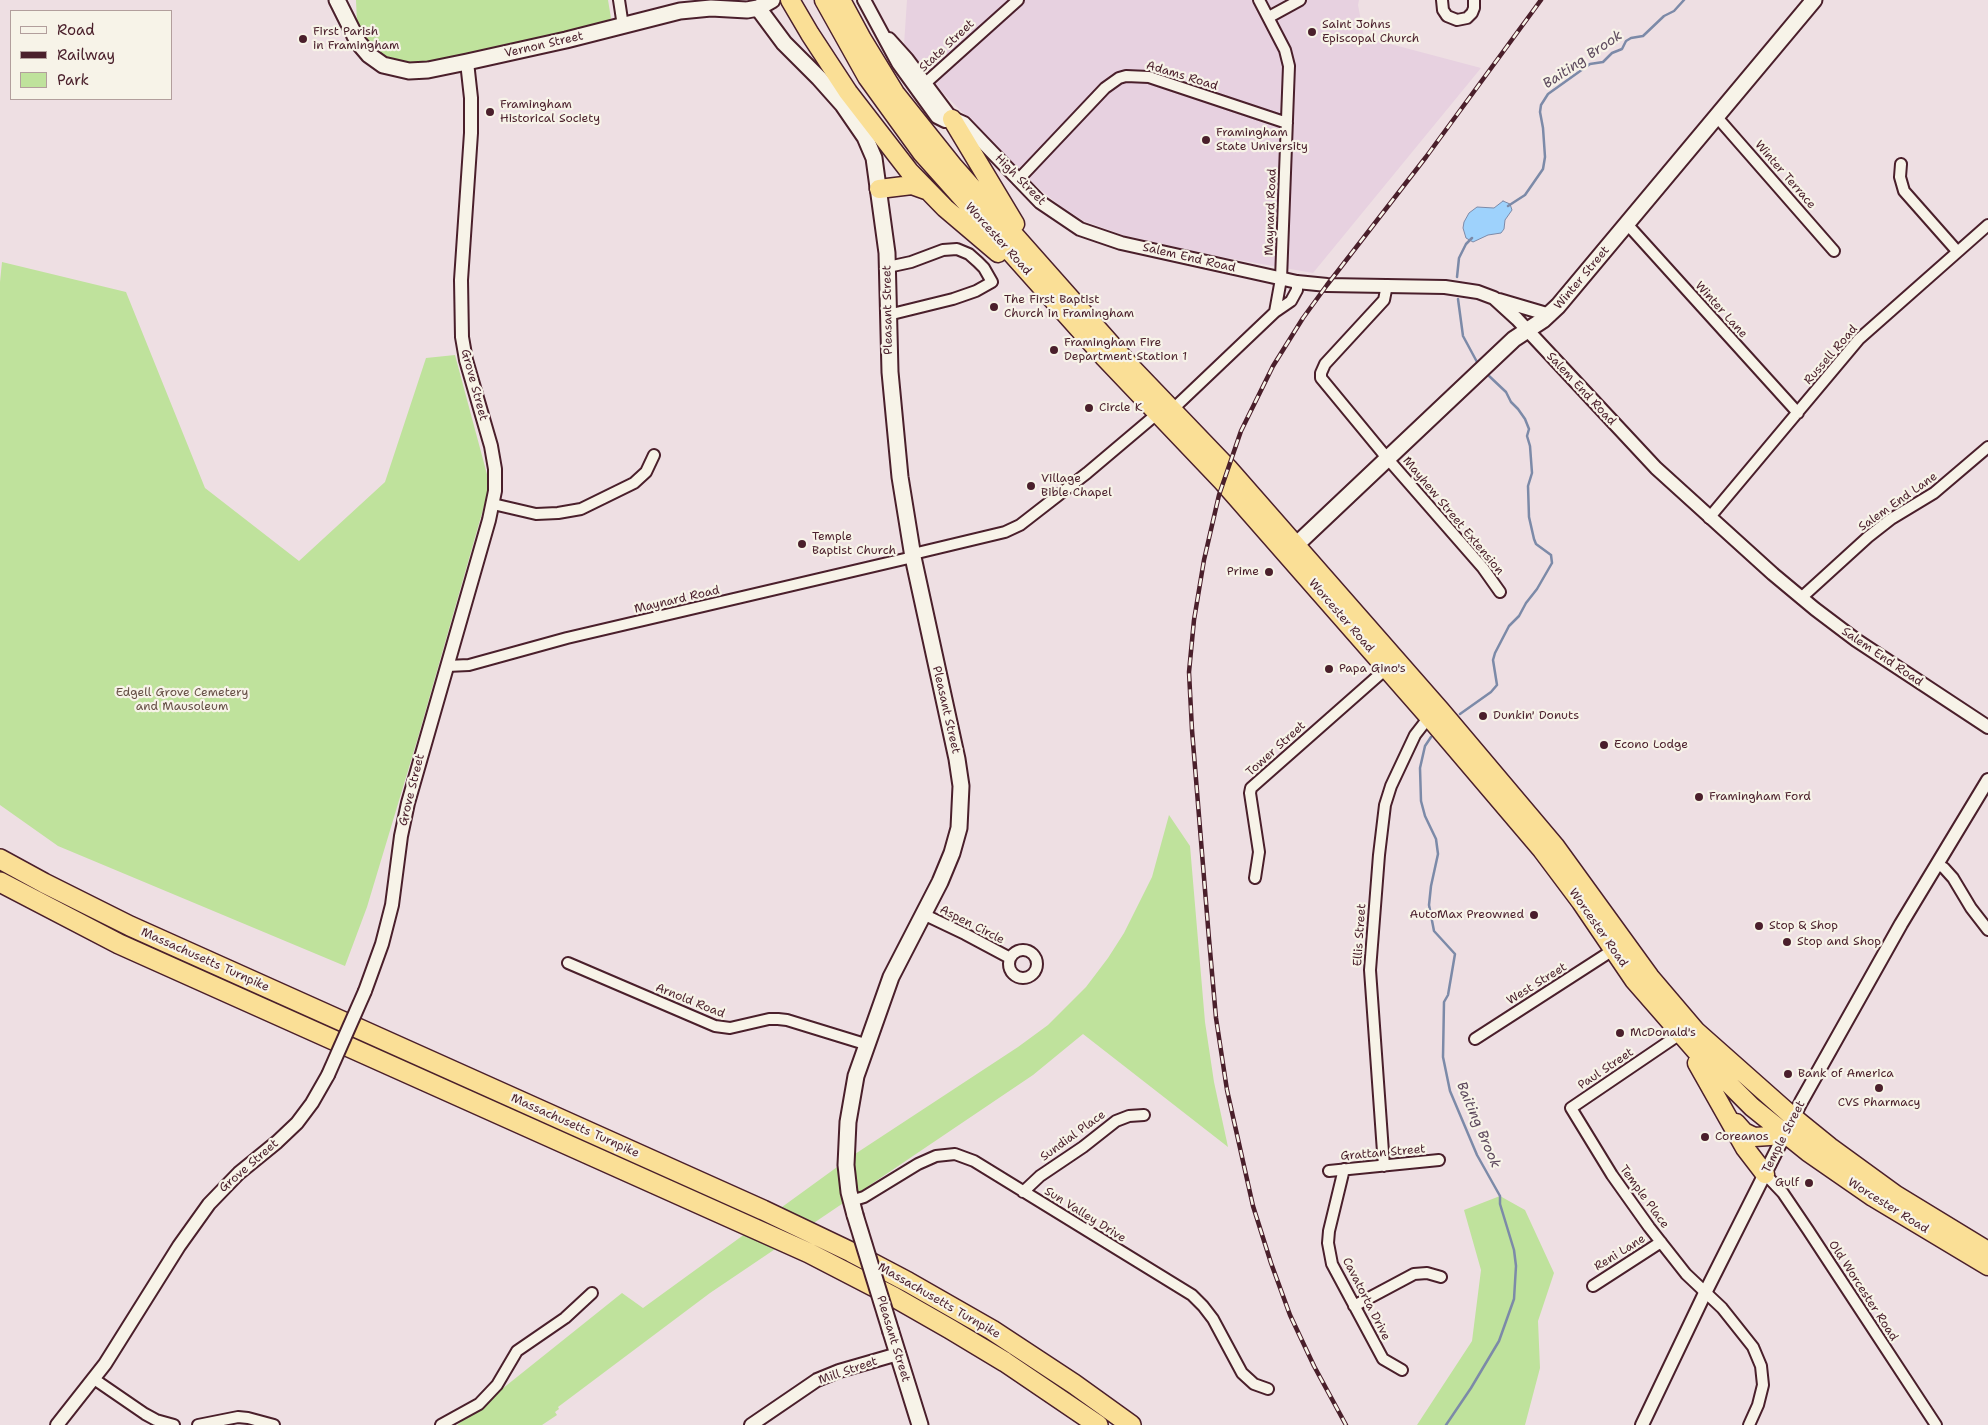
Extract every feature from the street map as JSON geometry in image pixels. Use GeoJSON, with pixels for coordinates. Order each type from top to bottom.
{"type":"FeatureCollection","features":[{"type":"Feature","properties":{"kind":"highway"},"geometry":{"type":"LineString","coordinates":[[790,0],[810,34],[869,121],[926,190],[1064,312]]}},
{"type":"Feature","properties":{"kind":"highway","name":"Worcester Road"},"geometry":{"type":"LineString","coordinates":[[824,0],[867,77],[912,141],[942,177],[1064,312],[1165,411],[1228,468],[1441,711],[1542,831],[1575,872],[1641,966],[1705,1040],[1793,1117],[1836,1151],[1896,1195],[1988,1251]]}},
{"type":"Feature","properties":{"kind":"highway","name":"Worcester Road"},"geometry":{"type":"LineString","coordinates":[[841,0],[879,66],[914,119],[954,167],[1133,369],[1165,411],[1243,504],[1387,668],[1542,850],[1642,990],[1680,1034],[1719,1075],[1784,1135],[1873,1197],[1988,1266]]}},
{"type":"Feature","properties":{"kind":"highway"},"geometry":{"type":"LineString","coordinates":[[952,119],[992,187],[1049,274]]}},
{"type":"Feature","properties":{"kind":"highway"},"geometry":{"type":"LineString","coordinates":[[879,189],[906,185],[918,186],[926,190]]}},
{"type":"Feature","properties":{"kind":"highway","name":"Massachusetts Turnpike"},"geometry":{"type":"LineString","coordinates":[[0,859],[137,929],[754,1206],[851,1252],[992,1330],[1132,1425]]}},
{"type":"Feature","properties":{"kind":"highway","name":"Massachusetts Turnpike"},"geometry":{"type":"LineString","coordinates":[[0,882],[119,944],[809,1253],[894,1297],[978,1345],[1098,1425]]}},
{"type":"Feature","properties":{"kind":"highway"},"geometry":{"type":"LineString","coordinates":[[1680,1034],[1745,1148],[1765,1174]]}},
{"type":"Feature","properties":{"kind":"highway"},"geometry":{"type":"LineString","coordinates":[[1722,1105],[1738,1127],[1749,1136],[1761,1138],[1784,1135]]}},
{"type":"Feature","properties":{"kind":"main road","name":"Vernon Street"},"geometry":{"type":"LineString","coordinates":[[337,0],[363,49],[376,60],[391,68],[408,71],[428,70],[467,62],[690,9],[748,10],[756,4]]}},
{"type":"Feature","properties":{"kind":"main road","name":"Vernon Street"},"geometry":{"type":"LineString","coordinates":[[350,0],[348,15],[350,25]]}},
{"type":"Feature","properties":{"kind":"main road"},"geometry":{"type":"LineString","coordinates":[[756,4],[772,0]]}},
{"type":"Feature","properties":{"kind":"main road","name":"Winter Street"},"geometry":{"type":"LineString","coordinates":[[1296,545],[1514,339],[1550,314],[1814,0]]}},
{"type":"Feature","properties":{"kind":"main road","name":"Pleasant Street"},"geometry":{"type":"LineString","coordinates":[[756,4],[776,34],[825,84],[858,125],[872,153],[879,189],[888,267],[890,372],[897,450],[913,555],[957,759],[961,801],[956,842],[947,867],[891,977],[865,1044],[854,1083],[848,1122],[846,1165],[853,1208],[920,1425]]}},
{"type":"Feature","properties":{"kind":"street"},"geometry":{"type":"LineString","coordinates":[[619,0],[623,26]]}},
{"type":"Feature","properties":{"kind":"street","name":"High Street"},"geometry":{"type":"LineString","coordinates":[[864,0],[883,34],[904,54],[921,87],[952,119],[959,120],[968,126],[1018,180],[1054,212],[1080,229],[1095,235]]}},
{"type":"Feature","properties":{"kind":"street","name":"State Street"},"geometry":{"type":"LineString","coordinates":[[921,87],[1018,0]]}},
{"type":"Feature","properties":{"kind":"street","name":"Maynard Road"},"geometry":{"type":"LineString","coordinates":[[1259,0],[1288,57],[1289,75],[1281,278],[1275,312]]}},
{"type":"Feature","properties":{"kind":"street"},"geometry":{"type":"LineString","coordinates":[[1269,17],[1300,0]]}},
{"type":"Feature","properties":{"kind":"street"},"geometry":{"type":"LineString","coordinates":[[1442,0],[1443,10],[1447,16],[1457,20],[1467,18],[1472,13],[1474,0]]}},
{"type":"Feature","properties":{"kind":"street","name":"Grove Street"},"geometry":{"type":"LineString","coordinates":[[57,1425],[94,1379],[115,1349],[179,1246],[209,1204],[238,1173],[277,1142],[297,1123],[312,1103],[328,1075],[366,991],[387,925],[392,906],[406,811],[493,504],[496,481],[493,458],[466,360],[462,337],[462,280],[471,133],[471,98],[467,62]]}},
{"type":"Feature","properties":{"kind":"street","name":"Adams Road"},"geometry":{"type":"LineString","coordinates":[[1018,180],[1105,88],[1119,78],[1126,76],[1149,77],[1287,123]]}},
{"type":"Feature","properties":{"kind":"street","name":"Winter Terrace"},"geometry":{"type":"LineString","coordinates":[[1716,116],[1834,251]]}},
{"type":"Feature","properties":{"kind":"street"},"geometry":{"type":"LineString","coordinates":[[1901,164],[1900,177],[1904,190],[1957,251]]}},
{"type":"Feature","properties":{"kind":"street","name":"Winter Lane"},"geometry":{"type":"LineString","coordinates":[[1627,224],[1798,413]]}},
{"type":"Feature","properties":{"kind":"street","name":"Russell Road"},"geometry":{"type":"LineString","coordinates":[[1709,518],[1859,340],[1988,225]]}},
{"type":"Feature","properties":{"kind":"street","name":"Salem End Road"},"geometry":{"type":"LineString","coordinates":[[1095,235],[1124,244],[1297,282],[1327,285],[1458,288],[1494,298],[1510,311],[1629,442],[1709,518],[1801,598],[1856,640],[1988,727]]}},
{"type":"Feature","properties":{"kind":"street"},"geometry":{"type":"LineString","coordinates":[[888,267],[911,262],[943,250],[957,249],[978,262],[992,282],[976,291],[954,299],[888,315]]}},
{"type":"Feature","properties":{"kind":"street","name":"Maynard Road"},"geometry":{"type":"LineString","coordinates":[[447,666],[469,665],[567,638],[1005,532],[1020,525],[1165,411],[1275,312],[1288,304],[1295,297],[1297,282]]}},
{"type":"Feature","properties":{"kind":"street","name":"Mayhew Street Extension"},"geometry":{"type":"LineString","coordinates":[[1387,286],[1386,296],[1380,305],[1325,364],[1321,376],[1326,386],[1483,568],[1500,592]]}},
{"type":"Feature","properties":{"kind":"street"},"geometry":{"type":"LineString","coordinates":[[1494,298],[1550,314]]}},
{"type":"Feature","properties":{"kind":"street","name":"Salem End Lane"},"geometry":{"type":"LineString","coordinates":[[1801,598],[1868,537],[1891,519],[1934,493],[1988,447]]}},
{"type":"Feature","properties":{"kind":"street"},"geometry":{"type":"LineString","coordinates":[[493,504],[536,514],[581,509],[634,483],[646,472],[654,455]]}},
{"type":"Feature","properties":{"kind":"street","name":"Tower Street"},"geometry":{"type":"LineString","coordinates":[[1255,878],[1258,852],[1250,793],[1251,788],[1387,668]]}},
{"type":"Feature","properties":{"kind":"street","name":"Ellis Street"},"geometry":{"type":"LineString","coordinates":[[1384,1166],[1370,970],[1378,855],[1385,805],[1390,786],[1415,735],[1429,717]]}},
{"type":"Feature","properties":{"kind":"street","name":"Temple Street"},"geometry":{"type":"LineString","coordinates":[[1642,1425],[1705,1293],[1793,1117],[1849,1016],[1988,780]]}},
{"type":"Feature","properties":{"kind":"street"},"geometry":{"type":"LineString","coordinates":[[1937,864],[1944,868],[1953,878],[1968,903],[1988,930]]}},
{"type":"Feature","properties":{"kind":"street","name":"Aspen Circle"},"geometry":{"type":"LineString","coordinates":[[923,914],[1010,958]]}},
{"type":"Feature","properties":{"kind":"street","name":"West Street"},"geometry":{"type":"LineString","coordinates":[[1475,1039],[1613,950]]}},
{"type":"Feature","properties":{"kind":"street","name":"Arnold Road"},"geometry":{"type":"LineString","coordinates":[[568,964],[715,1026],[730,1028],[769,1019],[787,1020],[865,1044]]}},
{"type":"Feature","properties":{"kind":"street","name":"Paul Street"},"geometry":{"type":"LineString","coordinates":[[1571,1108],[1680,1034]]}},
{"type":"Feature","properties":{"kind":"street","name":"Temple Place"},"geometry":{"type":"LineString","coordinates":[[1571,1108],[1616,1181],[1661,1242],[1692,1280],[1717,1303],[1748,1338],[1758,1356],[1763,1385],[1758,1405],[1749,1425]]}},
{"type":"Feature","properties":{"kind":"street","name":"Sundial Place"},"geometry":{"type":"LineString","coordinates":[[1024,1192],[1040,1176],[1083,1147],[1116,1120],[1129,1116],[1144,1115]]}},
{"type":"Feature","properties":{"kind":"street","name":"Sun Valley Drive"},"geometry":{"type":"LineString","coordinates":[[853,1208],[871,1194],[926,1160],[946,1154],[955,1154],[974,1160],[1192,1295],[1213,1319],[1242,1373],[1254,1384],[1268,1389]]}},
{"type":"Feature","properties":{"kind":"street","name":"Grattan Street"},"geometry":{"type":"LineString","coordinates":[[1329,1170],[1439,1160]]}},
{"type":"Feature","properties":{"kind":"street","name":"Cavatorta Drive"},"geometry":{"type":"LineString","coordinates":[[1344,1169],[1329,1231],[1328,1243],[1334,1269],[1384,1359],[1402,1370]]}},
{"type":"Feature","properties":{"kind":"street","name":"Old Worcester Road"},"geometry":{"type":"LineString","coordinates":[[1765,1174],[1783,1193],[1936,1425]]}},
{"type":"Feature","properties":{"kind":"street","name":"Reni Lane"},"geometry":{"type":"LineString","coordinates":[[1592,1286],[1661,1242]]}},
{"type":"Feature","properties":{"kind":"street"},"geometry":{"type":"LineString","coordinates":[[1354,1306],[1414,1274],[1427,1273],[1441,1277]]}},
{"type":"Feature","properties":{"kind":"street"},"geometry":{"type":"LineString","coordinates":[[440,1425],[479,1404],[496,1385],[517,1351],[565,1318],[592,1292]]}},
{"type":"Feature","properties":{"kind":"street","name":"Mill Street"},"geometry":{"type":"LineString","coordinates":[[751,1425],[817,1380],[898,1354]]}},
{"type":"Feature","properties":{"kind":"street"},"geometry":{"type":"LineString","coordinates":[[94,1379],[145,1414],[156,1420],[174,1425]]}},
{"type":"Feature","properties":{"kind":"street"},"geometry":{"type":"LineString","coordinates":[[198,1425],[238,1417],[274,1425]]}},
{"type":"Feature","properties":{"kind":"shaded area","name":"Framingham State University"},"geometry":{"type":"Polygon","coordinates":[[[907,0],[1359,0],[1358,5],[1364,37],[1481,68],[1313,273],[1216,256],[1123,235],[1084,221],[1059,205],[1035,185],[944,94],[904,45],[907,0]]]}},
{"type":"Feature","properties":{"kind":"green space"},"geometry":{"type":"Polygon","coordinates":[[[356,0],[608,0],[611,18],[606,24],[428,64],[408,64],[387,59],[365,42],[357,23],[356,0]]]}},
{"type":"Feature","properties":{"kind":"green space","name":"Edgell Grove Cemetery and Mausoleum"},"geometry":{"type":"Polygon","coordinates":[[[2,262],[126,292],[205,488],[299,561],[385,482],[426,358],[455,355],[488,478],[488,492],[367,907],[345,966],[58,846],[0,805],[0,282],[2,262]]]}},
{"type":"Feature","properties":{"kind":"green space"},"geometry":{"type":"Polygon","coordinates":[[[1169,815],[1190,846],[1205,1022],[1214,1082],[1228,1147],[1083,1034],[1033,1075],[710,1293],[558,1407],[559,1409],[555,1412],[557,1415],[542,1425],[457,1425],[622,1293],[643,1308],[855,1154],[1018,1047],[1048,1025],[1086,987],[1124,933],[1152,877],[1169,815]]]}},
{"type":"Feature","properties":{"kind":"green space"},"geometry":{"type":"Polygon","coordinates":[[[1500,1196],[1525,1210],[1554,1273],[1538,1321],[1540,1368],[1525,1425],[1417,1425],[1472,1341],[1481,1270],[1464,1210],[1500,1196]]]}},
{"type":"Feature","properties":{"kind":"water"},"geometry":{"type":"Polygon","coordinates":[[[1503,201],[1510,204],[1512,210],[1505,220],[1504,229],[1501,233],[1488,235],[1473,242],[1466,238],[1463,228],[1469,213],[1477,207],[1494,208],[1503,201]]]}},
{"type":"Feature","properties":{"kind":"waterway","name":"Baiting Brook"},"geometry":{"type":"LineString","coordinates":[[1508,206],[1525,195],[1543,169],[1545,157],[1540,112],[1541,105],[1548,94],[1590,64],[1603,62],[1612,53],[1622,49],[1626,41],[1643,36],[1664,16],[1674,11],[1684,0]]}},
{"type":"Feature","properties":{"kind":"waterway","name":"Baiting Brook"},"geometry":{"type":"LineString","coordinates":[[1457,277],[1459,258],[1466,244],[1472,238]]}},
{"type":"Feature","properties":{"kind":"waterway","name":"Baiting Brook"},"geometry":{"type":"LineString","coordinates":[[1458,299],[1463,336],[1477,362]]}},
{"type":"Feature","properties":{"kind":"waterway","name":"Baiting Brook"},"geometry":{"type":"LineString","coordinates":[[1460,714],[1491,692],[1497,685],[1493,660],[1495,653],[1509,626],[1519,616],[1552,563],[1551,555],[1536,544],[1529,517],[1528,486],[1532,473],[1530,446],[1527,436],[1529,429],[1525,419],[1511,402],[1506,392],[1488,375]]}},
{"type":"Feature","properties":{"kind":"waterway","name":"Baiting Brook"},"geometry":{"type":"LineString","coordinates":[[1431,737],[1425,746],[1420,768],[1421,801],[1425,816],[1436,839],[1438,854],[1429,905],[1434,931],[1455,954],[1448,995],[1444,1002],[1443,1057],[1450,1091],[1477,1155],[1500,1196],[1500,1204],[1514,1250],[1516,1266],[1514,1299],[1499,1341],[1446,1425]]}},
{"type":"Feature","properties":{"kind":"railway"},"geometry":{"type":"LineString","coordinates":[[1346,1425],[1314,1366],[1290,1315],[1271,1263],[1253,1206],[1227,1090],[1216,1018],[1192,730],[1189,672],[1194,620],[1204,560],[1219,495],[1241,431],[1273,366],[1303,318],[1327,285],[1426,157],[1541,0]]}},
{"type":"Feature","properties":{"kind":"place","name":"Saint Johns Episcopal Church"},"geometry":{"type":"Point","coordinates":[1312,32]}},
{"type":"Feature","properties":{"kind":"place","name":"First Parish in Framingham"},"geometry":{"type":"Point","coordinates":[303,39]}},
{"type":"Feature","properties":{"kind":"place","name":"Framingham Historical Society"},"geometry":{"type":"Point","coordinates":[490,112]}},
{"type":"Feature","properties":{"kind":"place","name":"Framingham State University"},"geometry":{"type":"Point","coordinates":[1206,140]}},
{"type":"Feature","properties":{"kind":"place","name":"The First Baptist Church in Framingham"},"geometry":{"type":"Point","coordinates":[994,307]}},
{"type":"Feature","properties":{"kind":"place","name":"Framingham Fire Department Station 1"},"geometry":{"type":"Point","coordinates":[1054,350]}},
{"type":"Feature","properties":{"kind":"place","name":"Circle K"},"geometry":{"type":"Point","coordinates":[1089,408]}},
{"type":"Feature","properties":{"kind":"place","name":"Village Bible Chapel"},"geometry":{"type":"Point","coordinates":[1031,486]}},
{"type":"Feature","properties":{"kind":"place","name":"Temple Baptist Church"},"geometry":{"type":"Point","coordinates":[802,544]}},
{"type":"Feature","properties":{"kind":"place","name":"Prime"},"geometry":{"type":"Point","coordinates":[1269,572]}},
{"type":"Feature","properties":{"kind":"place","name":"Papa Gino's"},"geometry":{"type":"Point","coordinates":[1329,669]}},
{"type":"Feature","properties":{"kind":"place","name":"Dunkin' Donuts"},"geometry":{"type":"Point","coordinates":[1483,716]}},
{"type":"Feature","properties":{"kind":"place","name":"Econo Lodge"},"geometry":{"type":"Point","coordinates":[1604,745]}},
{"type":"Feature","properties":{"kind":"place","name":"Framingham Ford"},"geometry":{"type":"Point","coordinates":[1699,797]}},
{"type":"Feature","properties":{"kind":"place","name":"AutoMax Preowned"},"geometry":{"type":"Point","coordinates":[1534,915]}},
{"type":"Feature","properties":{"kind":"place","name":"Stop & Shop"},"geometry":{"type":"Point","coordinates":[1759,926]}},
{"type":"Feature","properties":{"kind":"place","name":"Stop and Shop"},"geometry":{"type":"Point","coordinates":[1787,942]}},
{"type":"Feature","properties":{"kind":"place","name":"McDonald's"},"geometry":{"type":"Point","coordinates":[1620,1033]}},
{"type":"Feature","properties":{"kind":"place","name":"Bank of America"},"geometry":{"type":"Point","coordinates":[1788,1074]}},
{"type":"Feature","properties":{"kind":"place","name":"CVS Pharmacy"},"geometry":{"type":"Point","coordinates":[1879,1088]}},
{"type":"Feature","properties":{"kind":"place","name":"Coreanos"},"geometry":{"type":"Point","coordinates":[1705,1137]}},
{"type":"Feature","properties":{"kind":"place","name":"Gulf"},"geometry":{"type":"Point","coordinates":[1809,1183]}}]}
